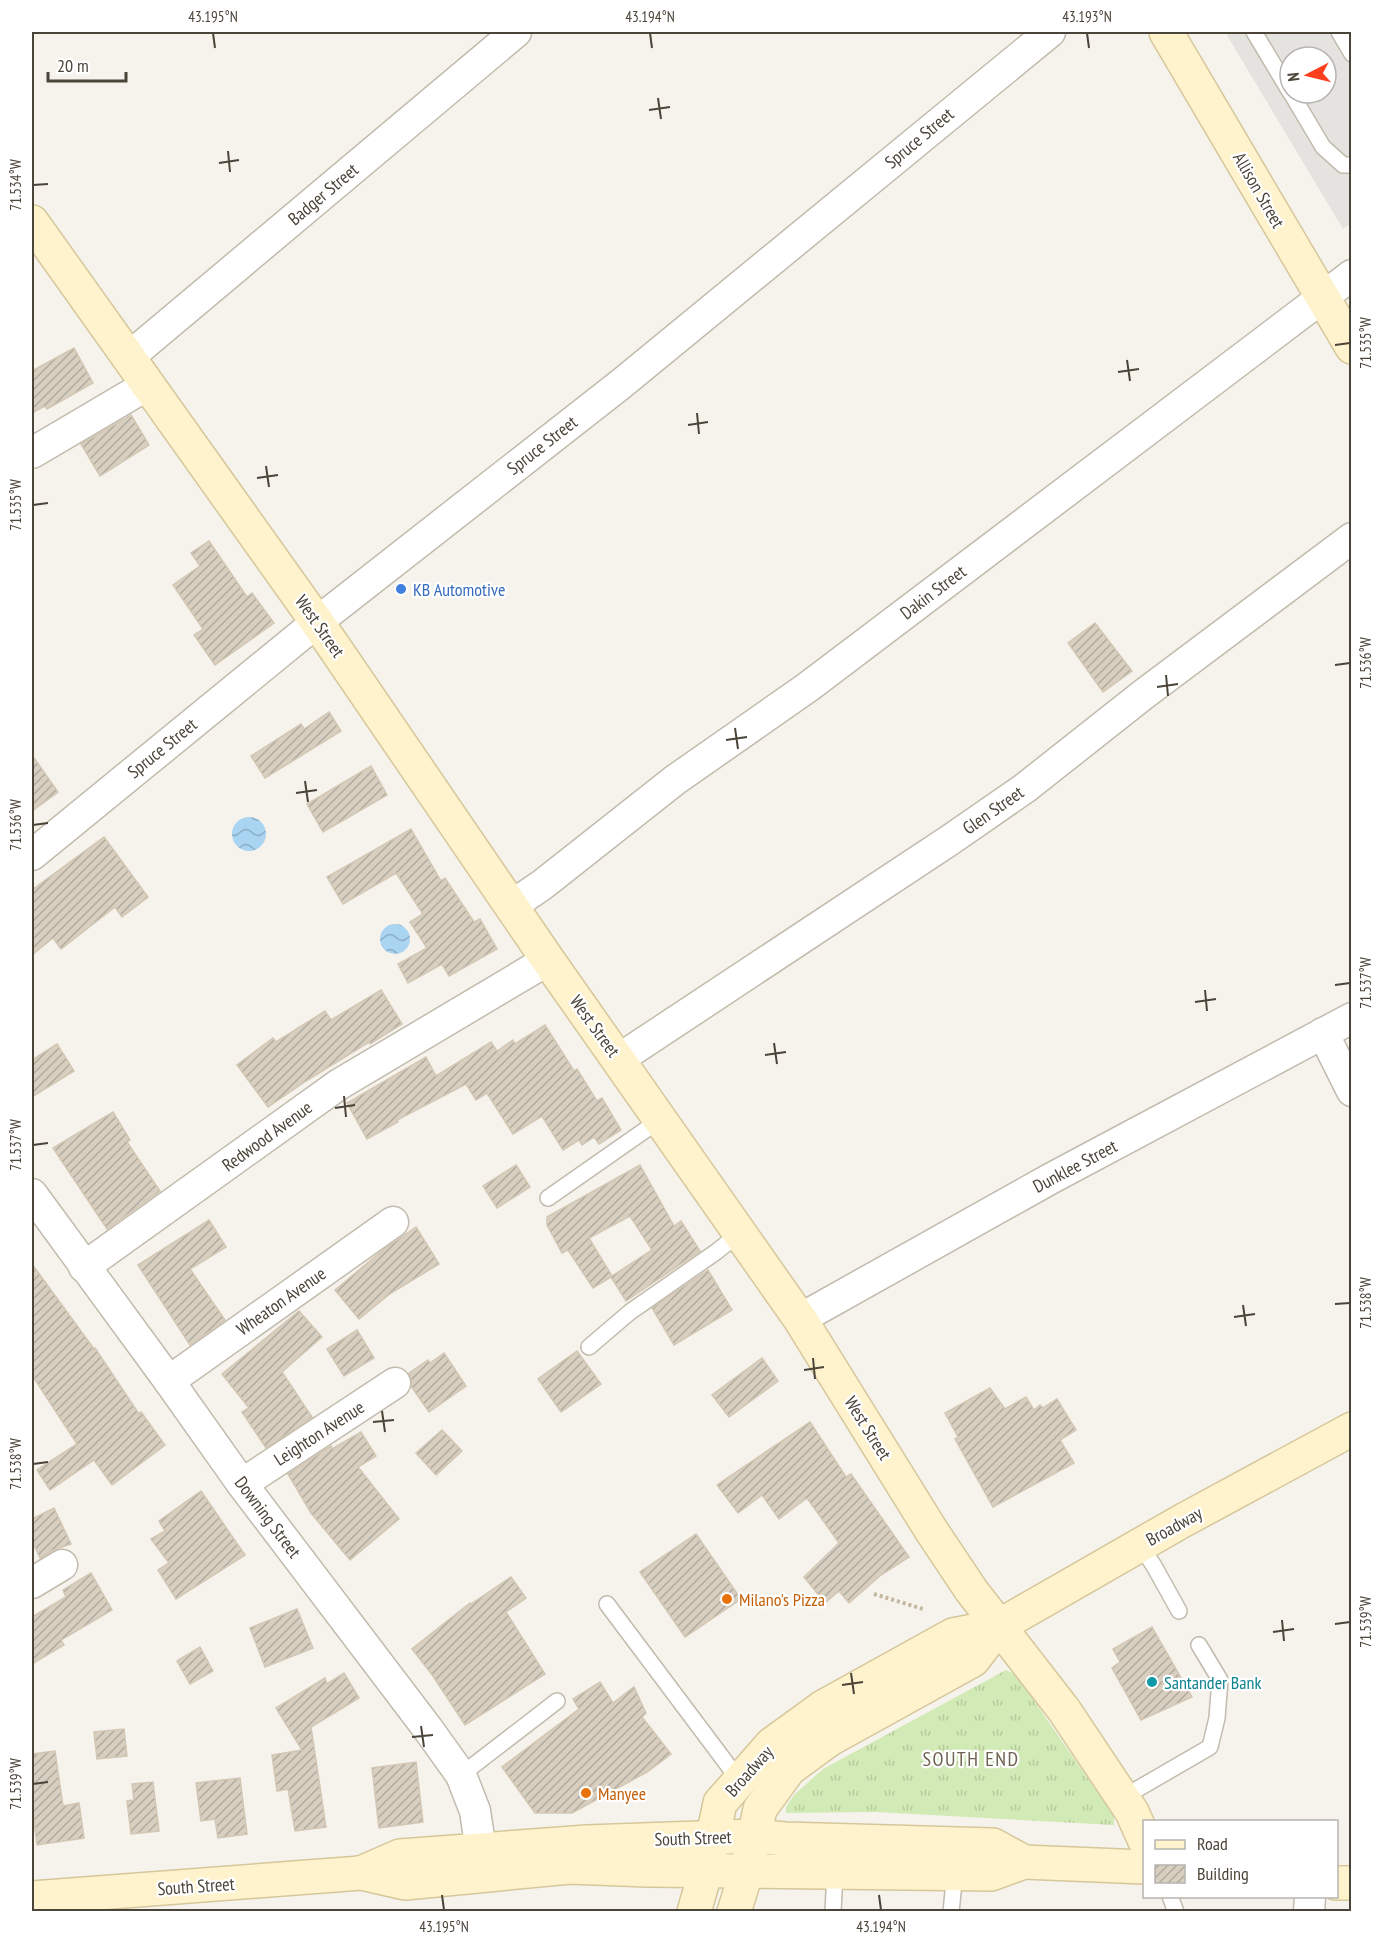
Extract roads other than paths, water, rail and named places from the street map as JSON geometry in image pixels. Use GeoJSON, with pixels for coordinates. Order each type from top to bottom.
{"type":"FeatureCollection","features":[{"type":"Feature","properties":{"kind":"street","name":"Badger Street"},"geometry":{"type":"LineString","coordinates":[[129,357],[516,32]]}},
{"type":"Feature","properties":{"kind":"street","name":"Spruce Street"},"geometry":{"type":"LineString","coordinates":[[32,855],[317,622],[621,384],[1050,32]]}},
{"type":"Feature","properties":{"kind":"street","name":"Allison Street"},"geometry":{"type":"LineString","coordinates":[[1166,32],[1352,347]]}},
{"type":"Feature","properties":{"kind":"street","name":"West Street"},"geometry":{"type":"LineString","coordinates":[[32,222],[317,622],[548,960],[800,1319],[931,1530],[972,1590],[1064,1710],[1132,1812],[1143,1837]]}},
{"type":"Feature","properties":{"kind":"street","name":"Dakin Street"},"geometry":{"type":"LineString","coordinates":[[511,906],[542,885],[675,780],[808,687],[1352,275]]}},
{"type":"Feature","properties":{"kind":"street"},"geometry":{"type":"LineString","coordinates":[[32,453],[149,384]]}},
{"type":"Feature","properties":{"kind":"street","name":"Glen Street"},"geometry":{"type":"LineString","coordinates":[[619,1059],[1025,788],[1144,694],[1352,538]]}},
{"type":"Feature","properties":{"kind":"street","name":"Redwood Avenue"},"geometry":{"type":"LineString","coordinates":[[84,1267],[338,1085],[548,960]]}},
{"type":"Feature","properties":{"kind":"street","name":"Dunklee Street"},"geometry":{"type":"LineString","coordinates":[[800,1319],[1050,1179],[1352,1018]]}},
{"type":"Feature","properties":{"kind":"street"},"geometry":{"type":"LineString","coordinates":[[1323,1034],[1352,1091]]}},
{"type":"Feature","properties":{"kind":"street","name":"Downing Street"},"geometry":{"type":"LineString","coordinates":[[32,1194],[242,1484],[461,1775],[475,1811],[481,1850]]}},
{"type":"Feature","properties":{"kind":"street","name":"Wheaton Avenue"},"geometry":{"type":"LineString","coordinates":[[169,1381],[393,1222]]}},
{"type":"Feature","properties":{"kind":"street","name":"Leighton Avenue"},"geometry":{"type":"LineString","coordinates":[[242,1484],[395,1383]]}},
{"type":"Feature","properties":{"kind":"street","name":"Broadway"},"geometry":{"type":"LineString","coordinates":[[694,1911],[706,1870],[720,1803],[772,1744],[823,1707],[953,1635],[999,1626],[1140,1545],[1352,1429]]}},
{"type":"Feature","properties":{"kind":"street"},"geometry":{"type":"LineString","coordinates":[[32,1583],[62,1566]]}},
{"type":"Feature","properties":{"kind":"street","name":"Broadway"},"geometry":{"type":"LineString","coordinates":[[734,1911],[747,1870],[760,1809],[789,1769],[830,1739],[973,1660],[999,1626]]}},
{"type":"Feature","properties":{"kind":"street","name":"South Street"},"geometry":{"type":"LineString","coordinates":[[361,1873],[400,1856],[587,1842],[753,1836],[993,1845],[1024,1862]]}},
{"type":"Feature","properties":{"kind":"street","name":"South Street"},"geometry":{"type":"LineString","coordinates":[[34,1902],[361,1873],[405,1883],[570,1867],[991,1874],[1024,1862],[1143,1867]]}},
{"type":"Feature","properties":{"kind":"lane"},"geometry":{"type":"LineString","coordinates":[[1254,32],[1278,72]]}},
{"type":"Feature","properties":{"kind":"lane"},"geometry":{"type":"LineString","coordinates":[[1339,32],[1350,50]]}},
{"type":"Feature","properties":{"kind":"lane"},"geometry":{"type":"LineString","coordinates":[[1298,105],[1323,147],[1343,165],[1352,165]]}},
{"type":"Feature","properties":{"kind":"lane"},"geometry":{"type":"LineString","coordinates":[[548,1198],[661,1119]]}},
{"type":"Feature","properties":{"kind":"lane"},"geometry":{"type":"LineString","coordinates":[[590,1347],[630,1312],[740,1233]]}},
{"type":"Feature","properties":{"kind":"lane"},"geometry":{"type":"LineString","coordinates":[[1140,1545],[1179,1611]]}},
{"type":"Feature","properties":{"kind":"lane"},"geometry":{"type":"LineString","coordinates":[[607,1604],[739,1780]]}},
{"type":"Feature","properties":{"kind":"lane"},"geometry":{"type":"LineString","coordinates":[[1122,1798],[1210,1747],[1217,1718],[1220,1680],[1199,1645]]}},
{"type":"Feature","properties":{"kind":"lane"},"geometry":{"type":"LineString","coordinates":[[461,1775],[556,1701]]}},
{"type":"Feature","properties":{"kind":"lane"},"geometry":{"type":"LineString","coordinates":[[833,1911],[835,1872]]}},
{"type":"Feature","properties":{"kind":"lane"},"geometry":{"type":"LineString","coordinates":[[951,1911],[955,1872]]}},
{"type":"Feature","properties":{"kind":"water"},"geometry":{"type":"Polygon","coordinates":[[[249,817],[261,822],[266,834],[261,846],[249,851],[237,846],[232,834],[237,822],[249,817]]]}},
{"type":"Feature","properties":{"kind":"water"},"geometry":{"type":"Polygon","coordinates":[[[395,924],[406,928],[410,939],[406,950],[395,954],[384,950],[380,939],[384,928],[395,924]]]}},
{"type":"Feature","properties":{"kind":"place","name":"KB Automotive"},"geometry":{"type":"Point","coordinates":[401,589]}},
{"type":"Feature","properties":{"kind":"place","name":"Milano's Pizza"},"geometry":{"type":"Point","coordinates":[727,1599]}},
{"type":"Feature","properties":{"kind":"place","name":"Santander Bank"},"geometry":{"type":"Point","coordinates":[1152,1682]}},
{"type":"Feature","properties":{"kind":"place","name":"Manyee"},"geometry":{"type":"Point","coordinates":[586,1793]}},
{"type":"Feature","properties":{"kind":"district","name":"SOUTH END"},"geometry":{"type":"Point","coordinates":[971,1759]}}]}
